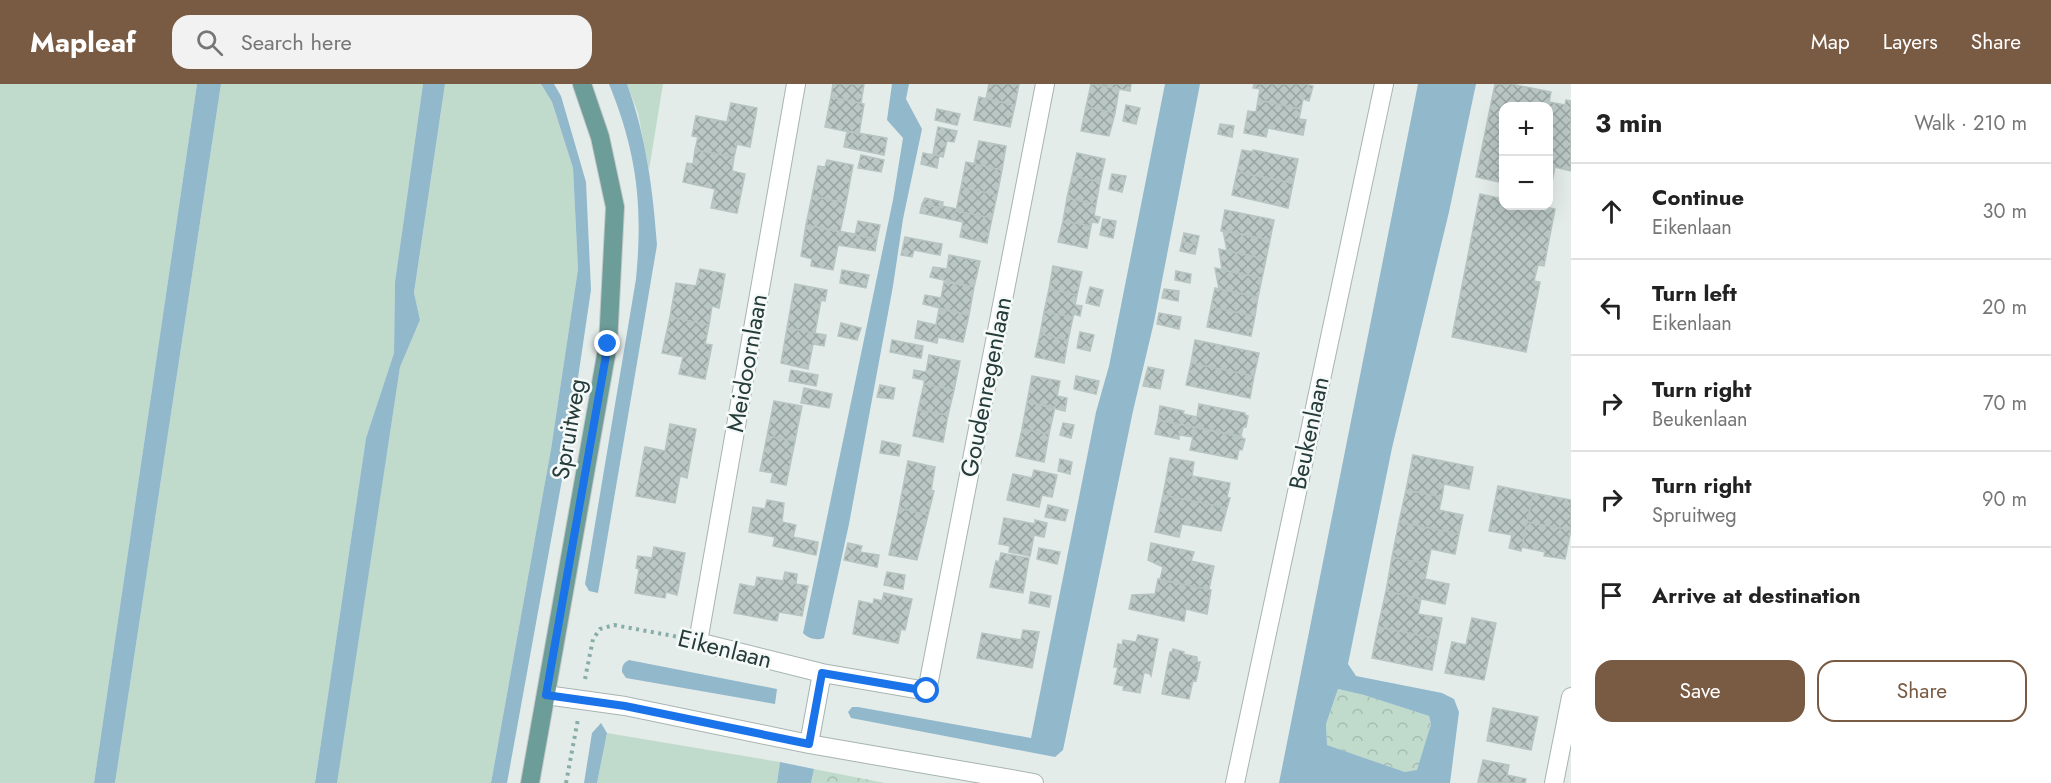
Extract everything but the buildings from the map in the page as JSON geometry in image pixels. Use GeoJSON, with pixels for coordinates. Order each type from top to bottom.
{"type":"FeatureCollection","features":[{"type":"Feature","properties":{"kind":"main road","name":"Spruitweg"},"geometry":{"type":"LineString","coordinates":[[530,783],[608,344],[615,207],[600,136],[582,84]]}},
{"type":"Feature","properties":{"kind":"street","name":"Meidoornlaan"},"geometry":{"type":"LineString","coordinates":[[698,642],[796,84]]}},
{"type":"Feature","properties":{"kind":"street","name":"Goudenregenlaan"},"geometry":{"type":"LineString","coordinates":[[927,691],[1045,84]]}},
{"type":"Feature","properties":{"kind":"street","name":"Beukenlaan"},"geometry":{"type":"LineString","coordinates":[[1235,783],[1384,84]]}},
{"type":"Feature","properties":{"kind":"street","name":"Eikenlaan"},"geometry":{"type":"LineString","coordinates":[[698,642],[822,673],[927,691]]}},
{"type":"Feature","properties":{"kind":"street"},"geometry":{"type":"LineString","coordinates":[[809,744],[822,673]]}},
{"type":"Feature","properties":{"kind":"street"},"geometry":{"type":"LineString","coordinates":[[546,695],[625,706],[809,744],[1034,783]]}},
{"type":"Feature","properties":{"kind":"street"},"geometry":{"type":"LineString","coordinates":[[1554,783],[1571,697]]}},
{"type":"Feature","properties":{"kind":"path","name":"Eikenlaan"},"geometry":{"type":"LineString","coordinates":[[627,626],[698,642]]}},
{"type":"Feature","properties":{"kind":"green space"},"geometry":{"type":"Polygon","coordinates":[[[0,84],[197,84],[94,783],[0,783],[0,84]]]}},
{"type":"Feature","properties":{"kind":"green space"},"geometry":{"type":"Polygon","coordinates":[[[221,84],[423,84],[395,282],[394,353],[366,438],[315,783],[115,783],[221,84]]]}},
{"type":"Feature","properties":{"kind":"green space"},"geometry":{"type":"Polygon","coordinates":[[[445,84],[541,84],[552,102],[573,168],[578,269],[551,449],[491,783],[336,783],[400,367],[420,320],[414,294],[445,84]]]}},
{"type":"Feature","properties":{"kind":"green space"},"geometry":{"type":"Polygon","coordinates":[[[627,84],[663,84],[649,170],[638,113],[627,84]]]}},
{"type":"Feature","properties":{"kind":"green space"},"geometry":{"type":"Polygon","coordinates":[[[1338,689],[1429,716],[1431,724],[1417,771],[1405,772],[1327,745],[1326,724],[1338,689]]]}},
{"type":"Feature","properties":{"kind":"green space"},"geometry":{"type":"Polygon","coordinates":[[[607,733],[780,762],[777,783],[597,783],[607,733]]]}},
{"type":"Feature","properties":{"kind":"green space"},"geometry":{"type":"Polygon","coordinates":[[[814,769],[885,783],[811,783],[814,769]]]}},
{"type":"Feature","properties":{"kind":"water"},"geometry":{"type":"Polygon","coordinates":[[[197,84],[221,84],[115,783],[94,783],[197,84]]]}},
{"type":"Feature","properties":{"kind":"water"},"geometry":{"type":"Polygon","coordinates":[[[423,84],[445,84],[414,293],[420,320],[400,367],[337,783],[315,783],[366,438],[394,353],[395,282],[423,84]]]}},
{"type":"Feature","properties":{"kind":"water"},"geometry":{"type":"Polygon","coordinates":[[[541,84],[554,84],[561,96],[586,182],[591,290],[567,452],[507,783],[491,783],[551,449],[578,269],[573,168],[552,102],[541,84]]]}},
{"type":"Feature","properties":{"kind":"water"},"geometry":{"type":"Polygon","coordinates":[[[609,84],[627,84],[634,104],[648,163],[657,245],[598,593],[589,591],[585,584],[636,279],[639,227],[632,157],[609,84]]]}},
{"type":"Feature","properties":{"kind":"water"},"geometry":{"type":"Polygon","coordinates":[[[892,84],[909,84],[906,99],[922,129],[903,219],[893,286],[849,524],[824,638],[815,639],[803,633],[893,200],[903,138],[887,120],[892,84]]]}},
{"type":"Feature","properties":{"kind":"water"},"geometry":{"type":"Polygon","coordinates":[[[1165,84],[1200,84],[1154,322],[1133,411],[1063,750],[1055,757],[851,718],[848,712],[852,707],[858,707],[1031,738],[1165,84]]]}},
{"type":"Feature","properties":{"kind":"water"},"geometry":{"type":"Polygon","coordinates":[[[1418,84],[1476,84],[1449,212],[1392,448],[1348,664],[1356,676],[1442,693],[1454,699],[1459,712],[1450,783],[1279,783],[1418,84]],[[1338,689],[1326,724],[1327,745],[1405,772],[1417,770],[1431,724],[1429,716],[1338,689]]]}},
{"type":"Feature","properties":{"kind":"water"},"geometry":{"type":"Polygon","coordinates":[[[629,660],[777,689],[775,704],[626,678],[622,668],[629,660]]]}},
{"type":"Feature","properties":{"kind":"water"},"geometry":{"type":"Polygon","coordinates":[[[601,723],[607,733],[597,783],[584,783],[592,733],[601,723]]]}},
{"type":"Feature","properties":{"kind":"water"},"geometry":{"type":"Polygon","coordinates":[[[780,762],[814,769],[811,783],[777,783],[780,762]]]}},
{"type":"Feature","properties":{"kind":"route"},"geometry":{"type":"LineString","coordinates":[[608,344],[546,695],[625,706],[809,744],[822,673],[927,691]]}}]}
